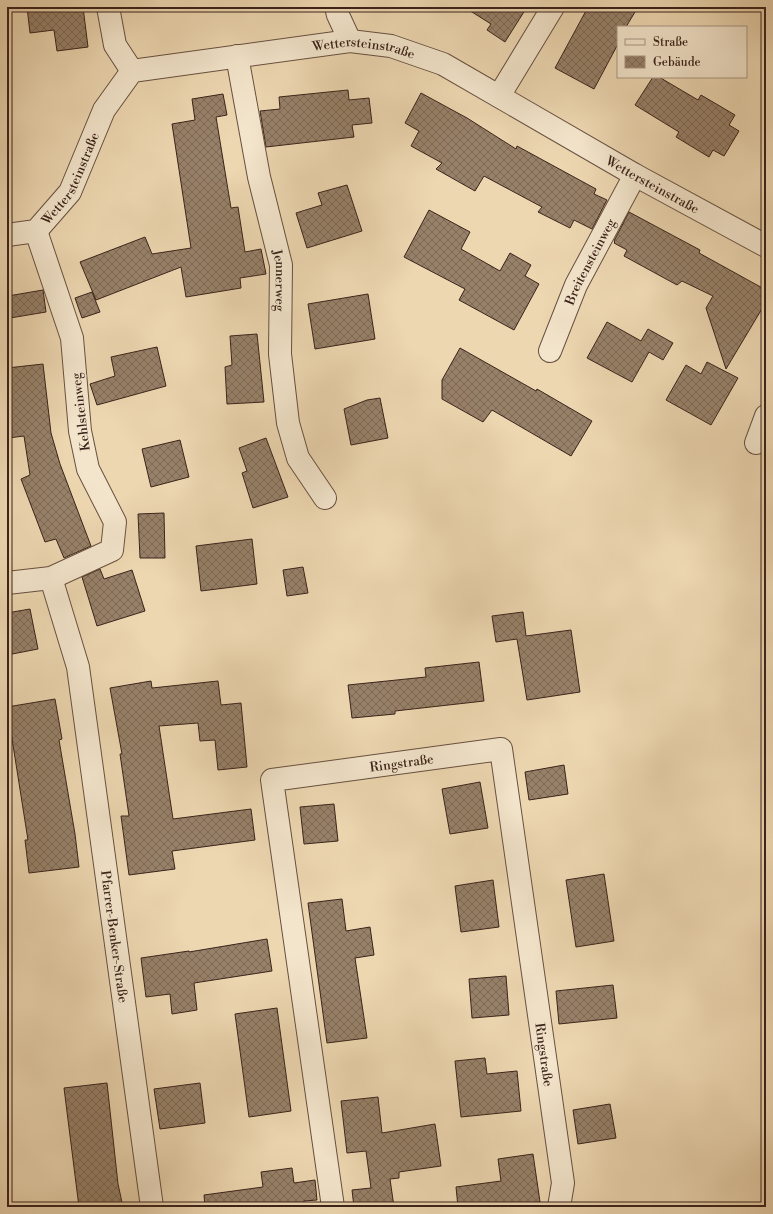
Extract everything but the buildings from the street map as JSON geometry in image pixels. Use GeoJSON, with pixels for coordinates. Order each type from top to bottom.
{"type":"FeatureCollection","features":[{"type":"Feature","properties":{"kind":"street"},"geometry":{"type":"LineString","coordinates":[[108,7],[115,45],[132,71]]}},
{"type":"Feature","properties":{"kind":"street"},"geometry":{"type":"LineString","coordinates":[[336,7],[350,41]]}},
{"type":"Feature","properties":{"kind":"street"},"geometry":{"type":"LineString","coordinates":[[499,96],[553,7]]}},
{"type":"Feature","properties":{"kind":"street","name":"Wettersteinstraße"},"geometry":{"type":"LineString","coordinates":[[7,235],[36,231],[70,192],[104,110],[132,71],[350,41],[391,46],[443,64],[635,175],[766,246]]}},
{"type":"Feature","properties":{"kind":"street","name":"Jennerweg"},"geometry":{"type":"LineString","coordinates":[[237,56],[259,177],[281,265],[280,354],[288,423],[298,458],[326,498]]}},
{"type":"Feature","properties":{"kind":"street","name":"Breitensteinweg"},"geometry":{"type":"LineString","coordinates":[[550,351],[576,285],[635,175]]}},
{"type":"Feature","properties":{"kind":"street","name":"Kehlsteinweg"},"geometry":{"type":"LineString","coordinates":[[7,583],[51,578],[112,550],[115,522],[88,469],[80,431],[72,338],[36,231]]}},
{"type":"Feature","properties":{"kind":"street"},"geometry":{"type":"LineString","coordinates":[[756,443],[766,416]]}},
{"type":"Feature","properties":{"kind":"street","name":"Pfarrer-Benker-Straße"},"geometry":{"type":"LineString","coordinates":[[51,578],[78,667],[152,1207]]}},
{"type":"Feature","properties":{"kind":"street","name":"Ringstraße"},"geometry":{"type":"LineString","coordinates":[[333,1207],[272,780],[501,749],[563,1183],[559,1207]]}}]}
